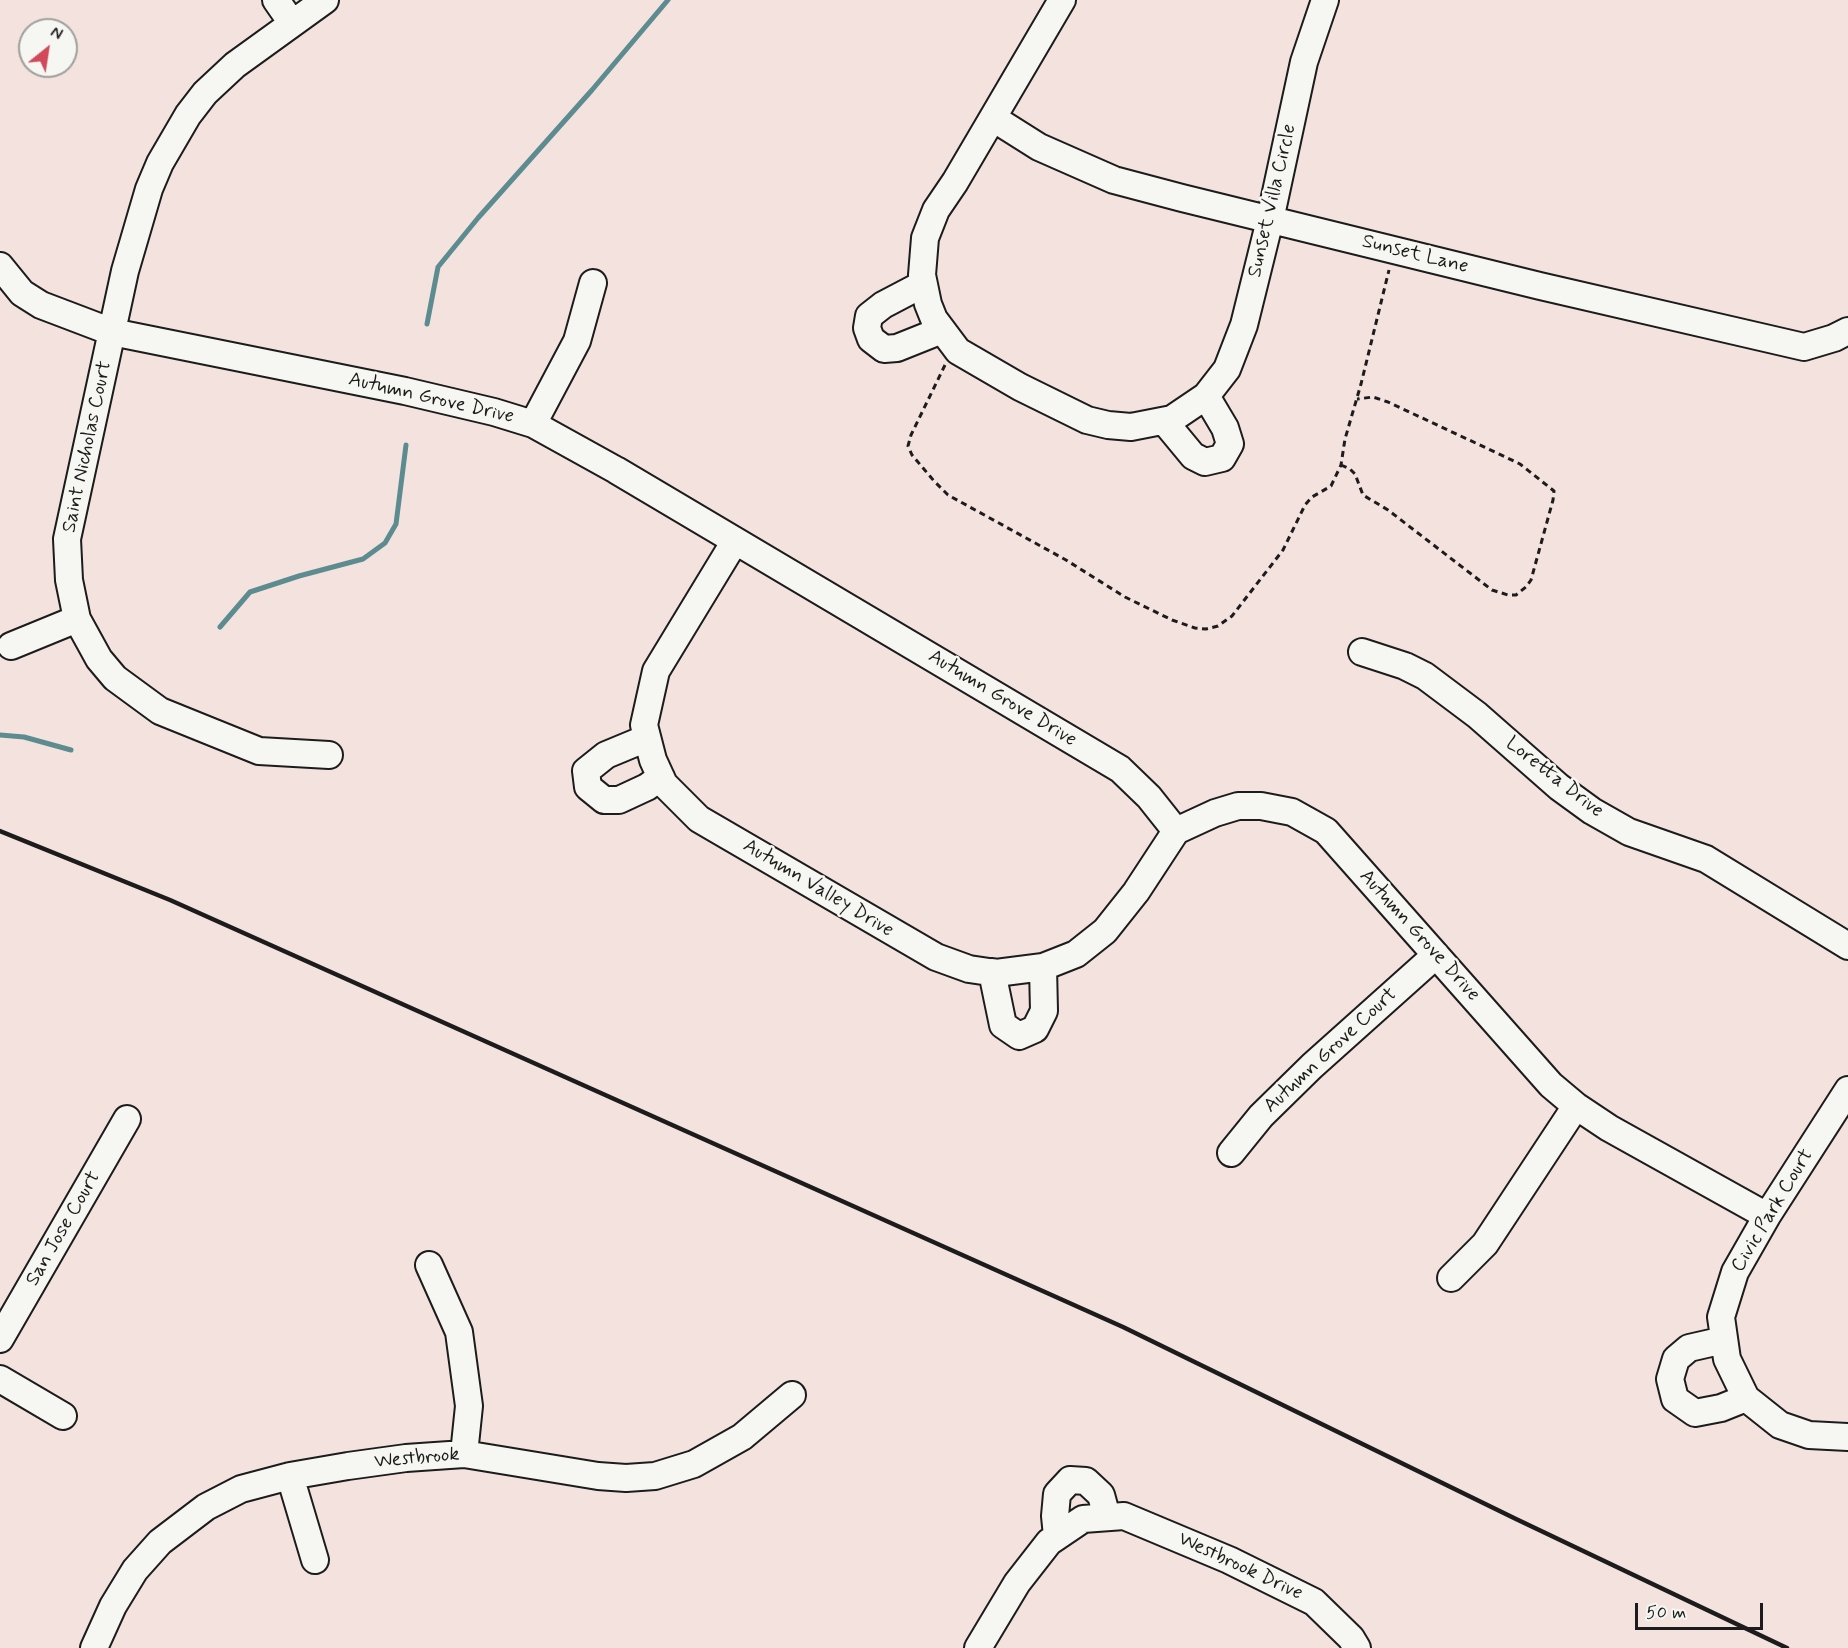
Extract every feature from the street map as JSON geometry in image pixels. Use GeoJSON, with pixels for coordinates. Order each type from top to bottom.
{"type":"FeatureCollection","features":[{"type":"Feature","properties":{"kind":"street"},"geometry":{"type":"LineString","coordinates":[[276,0],[292,23]]}},
{"type":"Feature","properties":{"kind":"street","name":"Saint Nicholas Court"},"geometry":{"type":"LineString","coordinates":[[325,0],[235,65],[205,93],[173,139],[160,163],[149,189],[125,272],[67,539],[69,580],[77,619],[99,659],[115,678],[159,711],[260,751],[329,755]]}},
{"type":"Feature","properties":{"kind":"street","name":"Sunset Villa Circle"},"geometry":{"type":"LineString","coordinates":[[1062,0],[936,210],[925,238],[923,284],[934,319],[958,351],[1020,387],[1087,420],[1131,427],[1172,419],[1206,396],[1227,369],[1244,325],[1270,220],[1304,62],[1325,0]]}},
{"type":"Feature","properties":{"kind":"street","name":"Sunset Lane"},"geometry":{"type":"LineString","coordinates":[[993,118],[1039,147],[1114,180],[1270,220],[1804,347],[1848,331]]}},
{"type":"Feature","properties":{"kind":"street","name":"Autumn Grove Drive"},"geometry":{"type":"LineString","coordinates":[[0,266],[22,293],[41,305],[112,332],[405,391],[494,412],[533,424],[616,470],[1120,769],[1149,797],[1176,831],[1215,813],[1238,806],[1261,806],[1292,812],[1326,831],[1551,1085],[1576,1106],[1609,1128],[1767,1216]]}},
{"type":"Feature","properties":{"kind":"street"},"geometry":{"type":"LineString","coordinates":[[533,424],[577,341],[593,283]]}},
{"type":"Feature","properties":{"kind":"street"},"geometry":{"type":"LineString","coordinates":[[923,284],[883,305],[869,316],[867,328],[871,339],[884,349],[949,338]]}},
{"type":"Feature","properties":{"kind":"street"},"geometry":{"type":"LineString","coordinates":[[1164,421],[1193,456],[1205,462],[1222,458],[1230,444],[1225,428],[1206,396]]}},
{"type":"Feature","properties":{"kind":"street","name":"Autumn Valley Drive"},"geometry":{"type":"LineString","coordinates":[[735,542],[656,671],[644,725],[653,760],[664,784],[699,819],[936,957],[969,969],[992,972],[1017,972],[1042,967],[1076,954],[1105,931],[1136,892],[1176,831]]}},
{"type":"Feature","properties":{"kind":"street"},"geometry":{"type":"LineString","coordinates":[[11,646],[77,619]]}},
{"type":"Feature","properties":{"kind":"street","name":"Loretta Drive"},"geometry":{"type":"LineString","coordinates":[[1362,652],[1405,666],[1425,676],[1477,715],[1559,787],[1592,811],[1629,832],[1706,860],[1848,946]]}},
{"type":"Feature","properties":{"kind":"street"},"geometry":{"type":"LineString","coordinates":[[647,738],[606,755],[586,771],[588,787],[604,800],[619,800],[647,787],[661,777]]}},
{"type":"Feature","properties":{"kind":"street","name":"Autumn Grove Court"},"geometry":{"type":"LineString","coordinates":[[1231,1153],[1261,1116],[1312,1066],[1436,955]]}},
{"type":"Feature","properties":{"kind":"street"},"geometry":{"type":"LineString","coordinates":[[992,972],[1003,1025],[1019,1036],[1035,1029],[1044,1011],[1042,967]]}},
{"type":"Feature","properties":{"kind":"street","name":"Civic Park Court"},"geometry":{"type":"LineString","coordinates":[[1848,1090],[1767,1216],[1735,1272],[1721,1317],[1727,1359],[1746,1398],[1780,1425],[1809,1435],[1848,1437]]}},
{"type":"Feature","properties":{"kind":"street"},"geometry":{"type":"LineString","coordinates":[[1452,1278],[1485,1244],[1576,1106]]}},
{"type":"Feature","properties":{"kind":"street","name":"San Jose Court"},"geometry":{"type":"LineString","coordinates":[[0,1340],[127,1119]]}},
{"type":"Feature","properties":{"kind":"street"},"geometry":{"type":"LineString","coordinates":[[429,1265],[459,1332],[468,1406],[464,1454]]}},
{"type":"Feature","properties":{"kind":"street"},"geometry":{"type":"LineString","coordinates":[[1724,1341],[1689,1348],[1676,1359],[1670,1379],[1674,1399],[1695,1413],[1720,1408],[1746,1398]]}},
{"type":"Feature","properties":{"kind":"street"},"geometry":{"type":"LineString","coordinates":[[0,1379],[63,1416]]}},
{"type":"Feature","properties":{"kind":"street","name":"Westbrook"},"geometry":{"type":"LineString","coordinates":[[94,1648],[113,1606],[135,1570],[160,1542],[206,1507],[241,1488],[290,1476],[405,1458],[464,1454],[598,1476],[655,1476],[694,1464],[742,1437],[792,1395]]}},
{"type":"Feature","properties":{"kind":"street"},"geometry":{"type":"LineString","coordinates":[[290,1476],[315,1560]]}},
{"type":"Feature","properties":{"kind":"street"},"geometry":{"type":"LineString","coordinates":[[1057,1536],[1055,1516],[1057,1494],[1070,1480],[1086,1481],[1101,1495],[1107,1517]]}},
{"type":"Feature","properties":{"kind":"street","name":"Westbrook Drive"},"geometry":{"type":"LineString","coordinates":[[978,1648],[1017,1583],[1049,1542],[1083,1519],[1124,1516],[1229,1560],[1314,1602],[1351,1638],[1357,1648]]}},
{"type":"Feature","properties":{"kind":"path"},"geometry":{"type":"LineString","coordinates":[[949,338],[911,435],[908,446],[912,455],[948,495],[1085,571],[1125,597],[1172,620],[1195,628],[1206,629],[1218,626],[1232,616],[1283,550],[1305,505],[1312,497],[1331,486],[1341,465],[1343,445],[1357,399],[1394,249]]}},
{"type":"Feature","properties":{"kind":"path"},"geometry":{"type":"LineString","coordinates":[[1341,465],[1355,474],[1363,495],[1388,510],[1492,590],[1516,595],[1531,580],[1554,491],[1520,464],[1388,402],[1373,398],[1357,399]]}},
{"type":"Feature","properties":{"kind":"waterway"},"geometry":{"type":"LineString","coordinates":[[427,324],[438,267],[668,0]]}},
{"type":"Feature","properties":{"kind":"waterway"},"geometry":{"type":"LineString","coordinates":[[220,627],[250,592],[363,559],[385,543],[396,524],[406,445]]}},
{"type":"Feature","properties":{"kind":"waterway"},"geometry":{"type":"LineString","coordinates":[[0,735],[24,737],[71,750]]}},
{"type":"Feature","properties":{"kind":"railway"},"geometry":{"type":"LineString","coordinates":[[0,831],[170,900],[1123,1327],[1516,1519],[1787,1648]]}}]}
